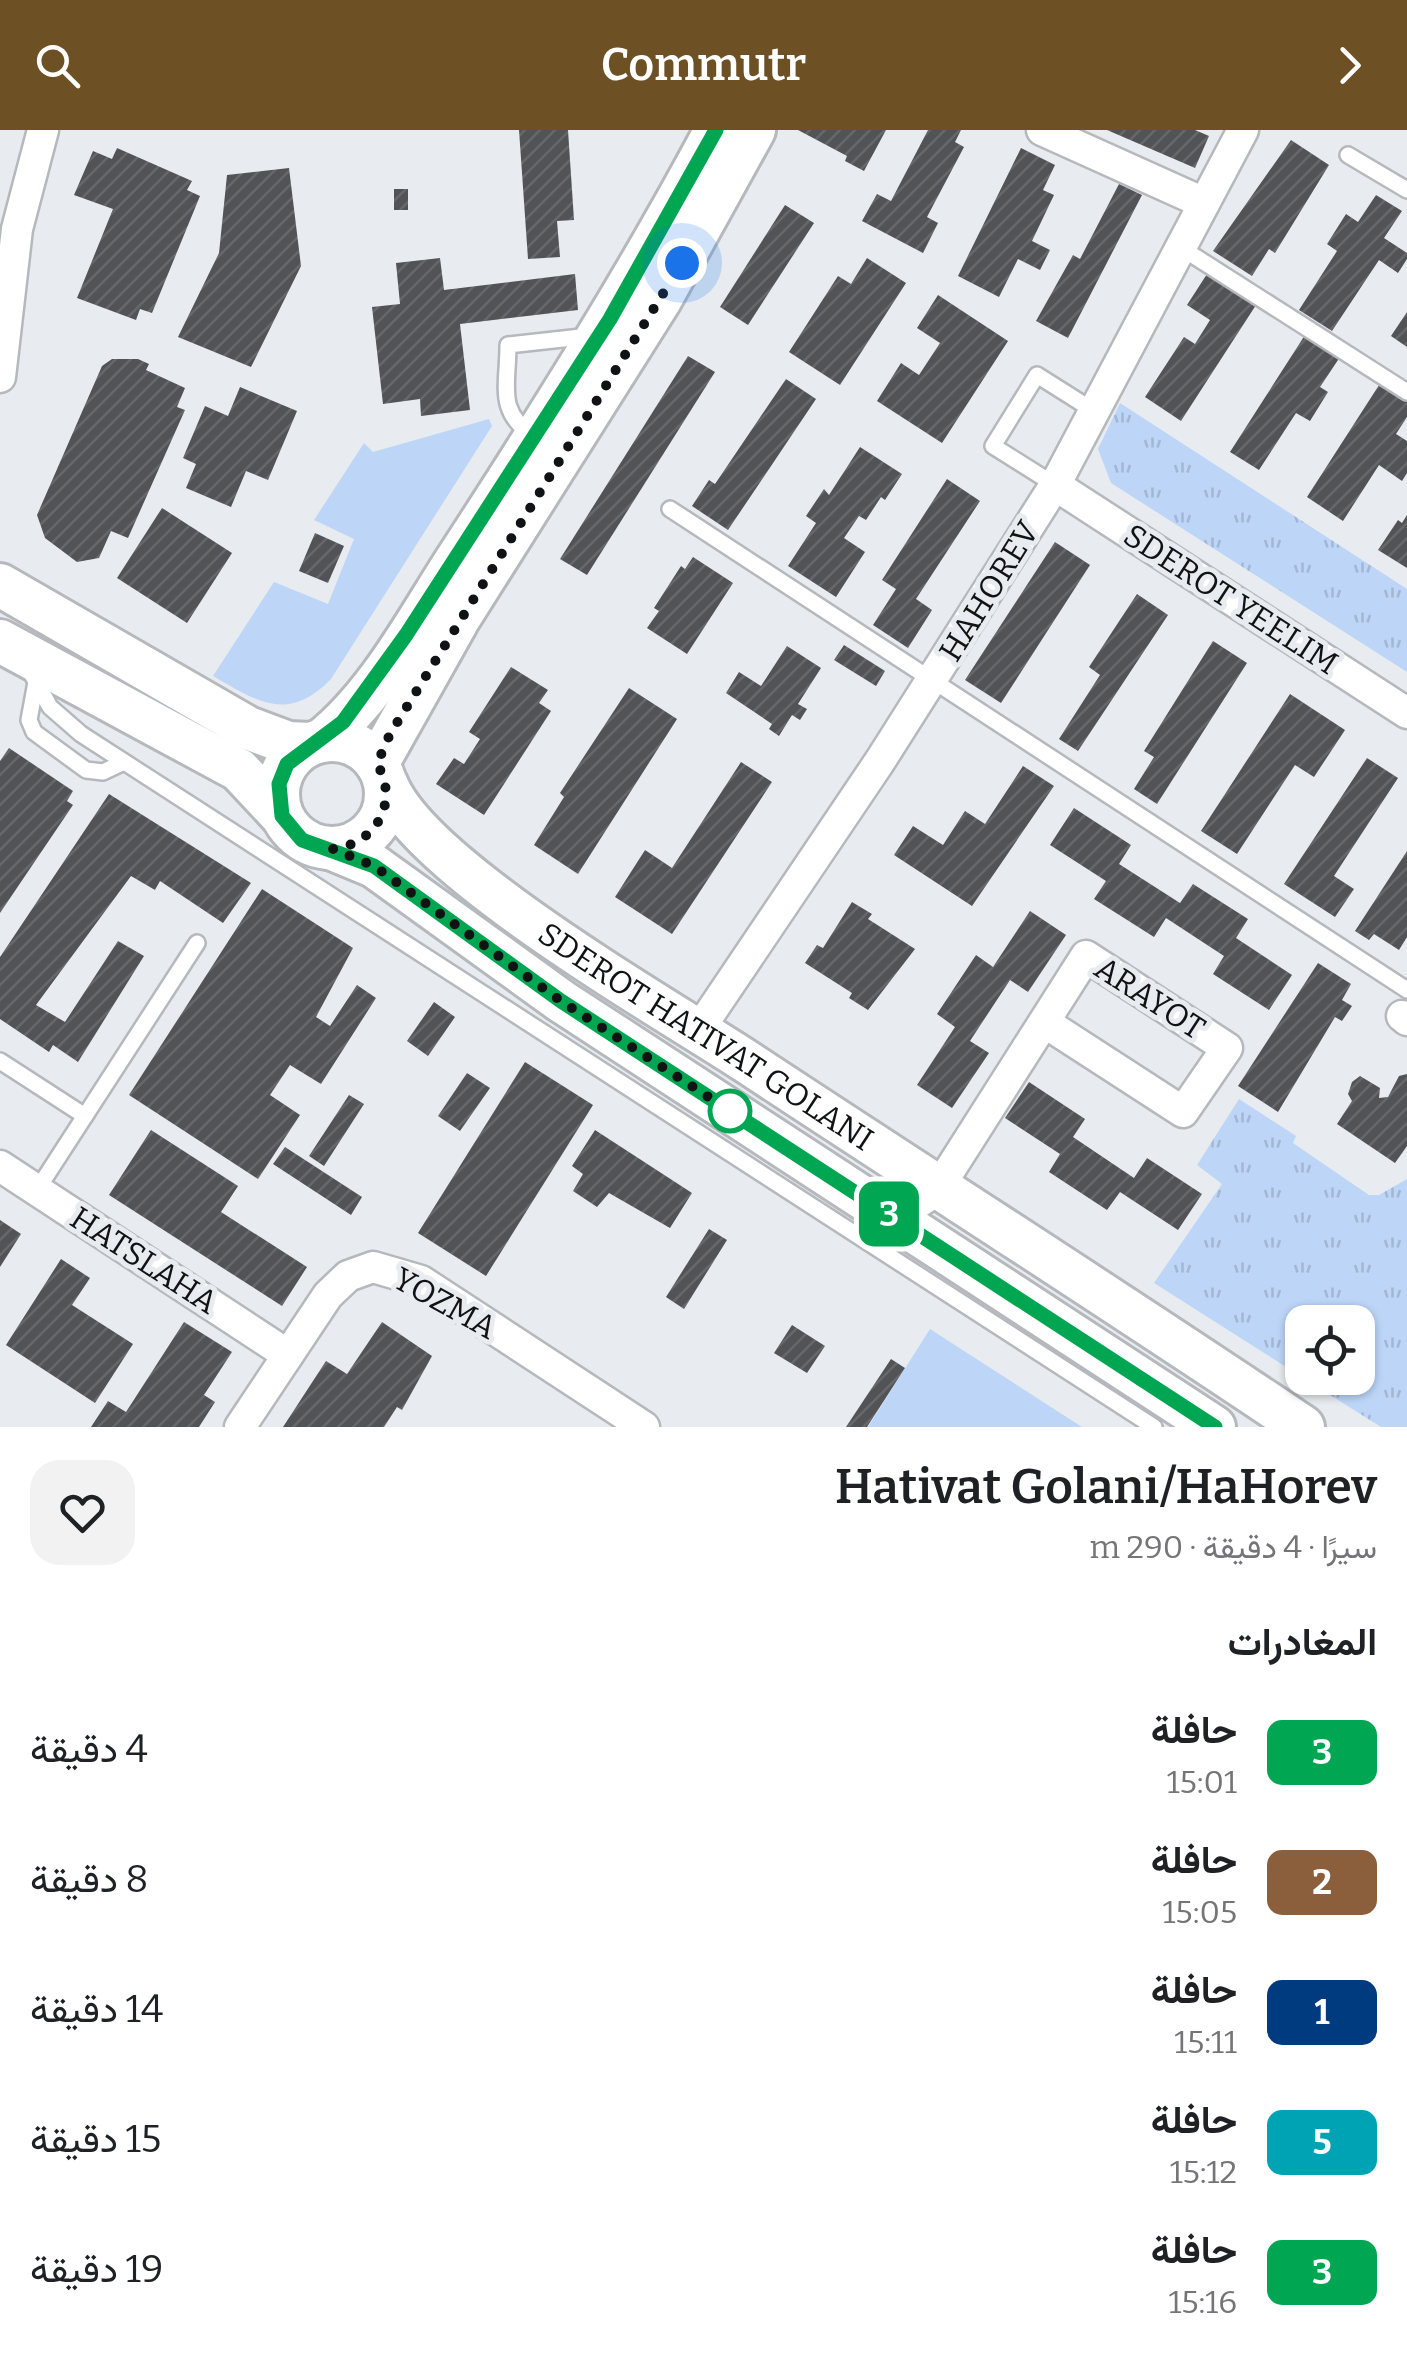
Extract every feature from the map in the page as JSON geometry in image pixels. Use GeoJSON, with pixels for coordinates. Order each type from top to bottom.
{"type":"FeatureCollection","features":[{"type":"Feature","properties":{"kind":"street"},"geometry":{"type":"LineString","coordinates":[[0,378],[17,229],[43,130]]}},
{"type":"Feature","properties":{"kind":"street"},"geometry":{"type":"LineString","coordinates":[[18,658],[239,770],[302,840],[333,849],[363,839],[378,824],[386,804],[382,773],[450,635],[549,447],[599,336],[716,130]]}},
{"type":"Feature","properties":{"kind":"street"},"geometry":{"type":"LineString","coordinates":[[282,816],[278,795],[282,774],[294,756],[348,715],[660,300],[754,130]]}},
{"type":"Feature","properties":{"kind":"street"},"geometry":{"type":"LineString","coordinates":[[1042,130],[1204,203]]}},
{"type":"Feature","properties":{"kind":"street","name":"HAHOREV"},"geometry":{"type":"LineString","coordinates":[[698,1031],[933,680],[1056,485],[1243,130]]}},
{"type":"Feature","properties":{"kind":"street","name":"SDEROT YEELIM"},"geometry":{"type":"LineString","coordinates":[[1056,485],[1407,713]]}},
{"type":"Feature","properties":{"kind":"street"},"geometry":{"type":"LineString","coordinates":[[0,585],[248,728],[288,744],[352,744],[382,773]]}},
{"type":"Feature","properties":{"kind":"street","name":"SDEROT HATIVAT GOLANI"},"geometry":{"type":"LineString","coordinates":[[382,773],[402,815],[440,853],[937,1190],[1303,1427]]}},
{"type":"Feature","properties":{"kind":"street","name":"SDEROT HATIVAT GOLANI"},"geometry":{"type":"LineString","coordinates":[[333,849],[374,866],[561,1001],[1214,1427]]}},
{"type":"Feature","properties":{"kind":"street","name":"ARAYOT"},"geometry":{"type":"LineString","coordinates":[[895,1218],[937,1190],[1086,956],[1226,1048],[1183,1112],[1044,1022]]}},
{"type":"Feature","properties":{"kind":"street","name":"HATSLAHA"},"geometry":{"type":"LineString","coordinates":[[0,1166],[288,1355]]}},
{"type":"Feature","properties":{"kind":"street","name":"YOZMA"},"geometry":{"type":"LineString","coordinates":[[240,1427],[338,1284],[360,1270],[387,1268],[421,1281],[644,1427]]}},
{"type":"Feature","properties":{"kind":"lane"},"geometry":{"type":"LineString","coordinates":[[1348,154],[1407,190]]}},
{"type":"Feature","properties":{"kind":"lane"},"geometry":{"type":"LineString","coordinates":[[1180,248],[1407,392]]}},
{"type":"Feature","properties":{"kind":"lane"},"geometry":{"type":"LineString","coordinates":[[549,447],[513,423],[508,409],[508,344],[599,336]]}},
{"type":"Feature","properties":{"kind":"lane"},"geometry":{"type":"LineString","coordinates":[[1056,485],[993,446],[1036,375],[1094,412]]}},
{"type":"Feature","properties":{"kind":"lane"},"geometry":{"type":"LineString","coordinates":[[670,508],[933,680],[1406,1008]]}},
{"type":"Feature","properties":{"kind":"lane"},"geometry":{"type":"LineString","coordinates":[[18,658],[28,720],[34,732],[86,770],[103,772],[124,762]]}},
{"type":"Feature","properties":{"kind":"lane"},"geometry":{"type":"LineString","coordinates":[[18,658],[62,720],[124,762],[1154,1427]]}},
{"type":"Feature","properties":{"kind":"lane"},"geometry":{"type":"LineString","coordinates":[[37,1190],[196,942]]}},
{"type":"Feature","properties":{"kind":"lane"},"geometry":{"type":"LineString","coordinates":[[0,1061],[85,1116]]}},
{"type":"Feature","properties":{"kind":"green space"},"geometry":{"type":"Polygon","coordinates":[[[1120,403],[1407,589],[1407,672],[1111,483],[1098,449],[1120,403]]]}},
{"type":"Feature","properties":{"kind":"green space"},"geometry":{"type":"Polygon","coordinates":[[[489,419],[492,426],[331,679],[301,701],[273,704],[244,694],[213,676],[274,582],[328,604],[354,539],[314,520],[364,443],[373,452],[489,419]]]}},
{"type":"Feature","properties":{"kind":"green space"},"geometry":{"type":"Polygon","coordinates":[[[1239,1099],[1296,1136],[1293,1143],[1369,1195],[1379,1195],[1407,1179],[1407,1427],[1381,1427],[1330,1395],[1375,1395],[1375,1305],[1285,1305],[1285,1366],[1154,1283],[1222,1184],[1197,1165],[1239,1099]]]}},
{"type":"Feature","properties":{"kind":"green space"},"geometry":{"type":"Polygon","coordinates":[[[930,1329],[1082,1427],[868,1427],[930,1329]]]}},
{"type":"Feature","properties":{"kind":"building"},"geometry":{"type":"Polygon","coordinates":[[[519,130],[568,130],[574,220],[557,221],[560,257],[528,259],[519,130]]]}},
{"type":"Feature","properties":{"kind":"building"},"geometry":{"type":"Polygon","coordinates":[[[798,130],[886,130],[864,171],[845,161],[847,156],[798,130]]]}},
{"type":"Feature","properties":{"kind":"building"},"geometry":{"type":"Polygon","coordinates":[[[928,130],[961,130],[955,142],[964,147],[927,217],[938,223],[923,253],[862,221],[877,194],[891,201],[928,130]]]}},
{"type":"Feature","properties":{"kind":"building"},"geometry":{"type":"Polygon","coordinates":[[[1107,130],[1195,130],[1209,136],[1195,168],[1107,130]]]}},
{"type":"Feature","properties":{"kind":"building"},"geometry":{"type":"Polygon","coordinates":[[[1291,140],[1329,165],[1275,253],[1269,249],[1252,276],[1213,251],[1291,140]]]}},
{"type":"Feature","properties":{"kind":"building"},"geometry":{"type":"Polygon","coordinates":[[[117,148],[192,181],[187,190],[200,196],[152,313],[140,309],[136,320],[77,298],[113,209],[74,195],[93,151],[112,159],[117,148]]]}},
{"type":"Feature","properties":{"kind":"building"},"geometry":{"type":"Polygon","coordinates":[[[1021,148],[1055,165],[1043,190],[1054,195],[1032,241],[1050,250],[1040,270],[1018,259],[999,297],[958,276],[1021,148]]]}},
{"type":"Feature","properties":{"kind":"building"},"geometry":{"type":"Polygon","coordinates":[[[289,168],[301,266],[251,367],[178,337],[219,253],[227,175],[289,168]]]}},
{"type":"Feature","properties":{"kind":"building"},"geometry":{"type":"Polygon","coordinates":[[[1119,184],[1142,195],[1068,338],[1036,321],[1073,255],[1080,259],[1119,184]]]}},
{"type":"Feature","properties":{"kind":"building"},"geometry":{"type":"Polygon","coordinates":[[[394,189],[408,189],[408,210],[394,210],[394,189]]]}},
{"type":"Feature","properties":{"kind":"building"},"geometry":{"type":"Polygon","coordinates":[[[1376,195],[1402,211],[1384,238],[1407,253],[1407,259],[1398,273],[1379,260],[1332,331],[1299,310],[1337,251],[1327,244],[1346,214],[1358,222],[1376,195]]]}},
{"type":"Feature","properties":{"kind":"building"},"geometry":{"type":"Polygon","coordinates":[[[785,205],[814,223],[748,325],[720,307],[785,205]]]}},
{"type":"Feature","properties":{"kind":"building"},"geometry":{"type":"Polygon","coordinates":[[[440,258],[444,290],[575,274],[578,310],[460,324],[470,410],[421,416],[420,399],[383,404],[372,307],[400,304],[396,263],[440,258]]]}},
{"type":"Feature","properties":{"kind":"building"},"geometry":{"type":"Polygon","coordinates":[[[867,258],[906,283],[840,385],[789,352],[838,276],[851,284],[867,258]]]}},
{"type":"Feature","properties":{"kind":"building"},"geometry":{"type":"Polygon","coordinates":[[[1207,274],[1256,305],[1181,421],[1145,397],[1184,337],[1195,344],[1210,320],[1187,305],[1207,274]]]}},
{"type":"Feature","properties":{"kind":"building"},"geometry":{"type":"Polygon","coordinates":[[[938,295],[1008,341],[942,443],[877,401],[901,363],[919,375],[940,343],[917,328],[938,295]]]}},
{"type":"Feature","properties":{"kind":"building"},"geometry":{"type":"Polygon","coordinates":[[[1407,312],[1407,347],[1391,336],[1407,312]]]}},
{"type":"Feature","properties":{"kind":"building"},"geometry":{"type":"Polygon","coordinates":[[[1305,335],[1340,357],[1320,387],[1328,392],[1310,421],[1296,413],[1259,470],[1230,452],[1305,335]]]}},
{"type":"Feature","properties":{"kind":"building"},"geometry":{"type":"Polygon","coordinates":[[[688,356],[715,372],[587,575],[560,559],[688,356]]]}},
{"type":"Feature","properties":{"kind":"building"},"geometry":{"type":"Polygon","coordinates":[[[112,359],[138,359],[149,364],[146,370],[185,388],[177,407],[185,410],[128,538],[111,531],[99,558],[77,562],[45,538],[37,515],[102,366],[112,359]]]}},
{"type":"Feature","properties":{"kind":"building"},"geometry":{"type":"Polygon","coordinates":[[[786,379],[816,399],[728,530],[692,506],[709,480],[715,484],[786,379]]]}},
{"type":"Feature","properties":{"kind":"building"},"geometry":{"type":"Polygon","coordinates":[[[1381,382],[1407,399],[1407,417],[1396,434],[1407,441],[1407,473],[1402,481],[1379,465],[1343,521],[1307,497],[1381,382]]]}},
{"type":"Feature","properties":{"kind":"building"},"geometry":{"type":"Polygon","coordinates":[[[240,387],[297,411],[268,480],[246,471],[231,507],[186,488],[196,464],[183,458],[205,406],[228,416],[240,387]]]}},
{"type":"Feature","properties":{"kind":"building"},"geometry":{"type":"Polygon","coordinates":[[[860,447],[902,474],[885,500],[881,497],[866,520],[859,516],[844,538],[865,552],[836,597],[788,566],[816,523],[806,516],[824,489],[829,495],[860,447]]]}},
{"type":"Feature","properties":{"kind":"building"},"geometry":{"type":"Polygon","coordinates":[[[947,479],[980,501],[916,599],[932,610],[908,648],[873,625],[896,589],[882,580],[947,479]]]}},
{"type":"Feature","properties":{"kind":"building"},"geometry":{"type":"Polygon","coordinates":[[[162,508],[232,553],[187,623],[117,578],[162,508]]]}},
{"type":"Feature","properties":{"kind":"building"},"geometry":{"type":"Polygon","coordinates":[[[1407,515],[1407,568],[1378,550],[1398,520],[1402,523],[1407,515]]]}},
{"type":"Feature","properties":{"kind":"building"},"geometry":{"type":"Polygon","coordinates":[[[315,533],[344,546],[328,583],[299,571],[315,533]]]}},
{"type":"Feature","properties":{"kind":"building"},"geometry":{"type":"Polygon","coordinates":[[[1055,542],[1090,565],[1001,703],[965,680],[1055,542]]]}},
{"type":"Feature","properties":{"kind":"building"},"geometry":{"type":"Polygon","coordinates":[[[693,557],[733,583],[687,654],[647,628],[659,611],[654,608],[681,566],[685,569],[693,557]]]}},
{"type":"Feature","properties":{"kind":"building"},"geometry":{"type":"Polygon","coordinates":[[[1137,594],[1168,615],[1078,751],[1059,739],[1100,675],[1089,667],[1137,594]]]}},
{"type":"Feature","properties":{"kind":"building"},"geometry":{"type":"Polygon","coordinates":[[[1213,641],[1247,663],[1157,804],[1134,789],[1154,757],[1144,751],[1213,641]]]}},
{"type":"Feature","properties":{"kind":"building"},"geometry":{"type":"Polygon","coordinates":[[[844,645],[885,671],[876,686],[834,660],[844,645]]]}},
{"type":"Feature","properties":{"kind":"building"},"geometry":{"type":"Polygon","coordinates":[[[787,646],[821,668],[798,704],[807,709],[800,720],[792,715],[779,736],[769,729],[772,724],[726,693],[739,672],[761,686],[787,646]]]}},
{"type":"Feature","properties":{"kind":"building"},"geometry":{"type":"Polygon","coordinates":[[[511,667],[548,690],[539,703],[551,711],[484,815],[436,784],[454,758],[464,764],[480,739],[469,732],[511,667]]]}},
{"type":"Feature","properties":{"kind":"building"},"geometry":{"type":"Polygon","coordinates":[[[629,688],[677,719],[578,874],[534,845],[564,797],[560,793],[629,688]]]}},
{"type":"Feature","properties":{"kind":"building"},"geometry":{"type":"Polygon","coordinates":[[[1290,694],[1345,730],[1314,777],[1295,765],[1237,854],[1201,831],[1290,694]]]}},
{"type":"Feature","properties":{"kind":"building"},"geometry":{"type":"Polygon","coordinates":[[[9,748],[73,791],[67,801],[73,805],[0,913],[0,761],[9,748]]]}},
{"type":"Feature","properties":{"kind":"building"},"geometry":{"type":"Polygon","coordinates":[[[1367,758],[1398,778],[1334,876],[1354,889],[1335,917],[1284,884],[1367,758]]]}},
{"type":"Feature","properties":{"kind":"building"},"geometry":{"type":"Polygon","coordinates":[[[741,762],[772,782],[672,934],[615,897],[645,850],[672,868],[741,762]]]}},
{"type":"Feature","properties":{"kind":"building"},"geometry":{"type":"Polygon","coordinates":[[[1023,766],[1054,786],[972,906],[894,855],[913,826],[943,845],[965,811],[985,824],[1023,766]]]}},
{"type":"Feature","properties":{"kind":"building"},"geometry":{"type":"Polygon","coordinates":[[[109,794],[251,883],[223,923],[160,881],[155,890],[131,876],[36,1005],[65,1022],[118,941],[144,956],[78,1062],[53,1045],[49,1052],[0,1019],[0,957],[109,794]]]}},
{"type":"Feature","properties":{"kind":"building"},"geometry":{"type":"Polygon","coordinates":[[[1074,808],[1131,845],[1119,864],[1180,903],[1193,884],[1248,919],[1236,938],[1292,975],[1269,1010],[1213,974],[1224,956],[1166,918],[1154,937],[1094,899],[1106,881],[1050,845],[1074,808]]]}},
{"type":"Feature","properties":{"kind":"building"},"geometry":{"type":"Polygon","coordinates":[[[1407,851],[1407,937],[1399,950],[1374,934],[1369,940],[1355,931],[1407,851]]]}},
{"type":"Feature","properties":{"kind":"building"},"geometry":{"type":"Polygon","coordinates":[[[262,889],[353,948],[316,1017],[330,1026],[357,985],[376,998],[321,1084],[290,1065],[270,1095],[300,1115],[258,1179],[129,1095],[262,889]]]}},
{"type":"Feature","properties":{"kind":"building"},"geometry":{"type":"Polygon","coordinates":[[[852,902],[872,914],[868,919],[915,949],[868,1010],[849,998],[852,993],[805,963],[817,945],[823,948],[852,902]]]}},
{"type":"Feature","properties":{"kind":"building"},"geometry":{"type":"Polygon","coordinates":[[[1030,911],[1066,935],[1028,992],[1010,980],[970,1041],[989,1053],[952,1108],[917,1085],[955,1027],[937,1014],[976,955],[993,967],[1030,911]]]}},
{"type":"Feature","properties":{"kind":"building"},"geometry":{"type":"Polygon","coordinates":[[[1318,963],[1351,984],[1342,1000],[1352,1006],[1342,1021],[1335,1017],[1278,1112],[1238,1086],[1318,963]]]}},
{"type":"Feature","properties":{"kind":"building"},"geometry":{"type":"Polygon","coordinates":[[[434,1002],[455,1017],[428,1056],[407,1041],[434,1002]]]}},
{"type":"Feature","properties":{"kind":"building"},"geometry":{"type":"Polygon","coordinates":[[[525,1062],[593,1105],[486,1276],[418,1233],[525,1062]]]}},
{"type":"Feature","properties":{"kind":"building"},"geometry":{"type":"Polygon","coordinates":[[[467,1073],[490,1088],[460,1131],[438,1116],[467,1073]]]}},
{"type":"Feature","properties":{"kind":"building"},"geometry":{"type":"Polygon","coordinates":[[[1407,1074],[1407,1146],[1395,1163],[1337,1124],[1352,1101],[1348,1094],[1352,1082],[1360,1076],[1380,1088],[1379,1098],[1388,1097],[1399,1076],[1407,1074]]]}},
{"type":"Feature","properties":{"kind":"building"},"geometry":{"type":"Polygon","coordinates":[[[1029,1082],[1085,1119],[1073,1137],[1134,1178],[1147,1158],[1202,1194],[1178,1230],[1120,1192],[1107,1210],[1049,1172],[1060,1154],[1005,1118],[1029,1082]]]}},
{"type":"Feature","properties":{"kind":"building"},"geometry":{"type":"Polygon","coordinates":[[[349,1095],[364,1104],[324,1166],[309,1156],[349,1095]]]}},
{"type":"Feature","properties":{"kind":"building"},"geometry":{"type":"Polygon","coordinates":[[[151,1130],[238,1186],[221,1212],[307,1267],[282,1306],[109,1195],[151,1130]]]}},
{"type":"Feature","properties":{"kind":"building"},"geometry":{"type":"Polygon","coordinates":[[[595,1130],[692,1193],[670,1228],[609,1193],[597,1207],[573,1191],[583,1174],[572,1166],[595,1130]]]}},
{"type":"Feature","properties":{"kind":"building"},"geometry":{"type":"Polygon","coordinates":[[[285,1147],[362,1197],[351,1215],[273,1164],[285,1147]]]}},
{"type":"Feature","properties":{"kind":"building"},"geometry":{"type":"Polygon","coordinates":[[[0,1220],[21,1234],[0,1267],[0,1220]]]}},
{"type":"Feature","properties":{"kind":"building"},"geometry":{"type":"Polygon","coordinates":[[[709,1229],[727,1240],[684,1309],[666,1297],[709,1229]]]}},
{"type":"Feature","properties":{"kind":"building"},"geometry":{"type":"Polygon","coordinates":[[[61,1259],[90,1278],[72,1305],[133,1344],[95,1403],[6,1345],[61,1259]]]}},
{"type":"Feature","properties":{"kind":"building"},"geometry":{"type":"Polygon","coordinates":[[[184,1322],[232,1352],[204,1395],[215,1402],[199,1427],[91,1427],[108,1401],[126,1412],[184,1322]]]}},
{"type":"Feature","properties":{"kind":"building"},"geometry":{"type":"Polygon","coordinates":[[[382,1322],[432,1356],[402,1410],[397,1407],[384,1427],[283,1427],[326,1361],[347,1374],[382,1322]]]}},
{"type":"Feature","properties":{"kind":"building"},"geometry":{"type":"Polygon","coordinates":[[[792,1325],[825,1346],[807,1373],[774,1353],[792,1325]]]}},
{"type":"Feature","properties":{"kind":"building"},"geometry":{"type":"Polygon","coordinates":[[[891,1359],[905,1368],[867,1427],[846,1427],[891,1359]]]}},
{"type":"Feature","properties":{"kind":"bus line","name":"3"},"geometry":{"type":"LineString","coordinates":[[716,130],[610,319],[443,581],[343,722],[287,764],[279,784],[282,816],[302,840],[374,866],[561,1001],[1215,1427]]}},
{"type":"Feature","properties":{"kind":"route"},"geometry":{"type":"LineString","coordinates":[[682,263],[390,734],[377,764],[386,783],[386,804],[378,824],[363,839],[333,849],[374,866],[561,1001],[730,1111]]}}]}
